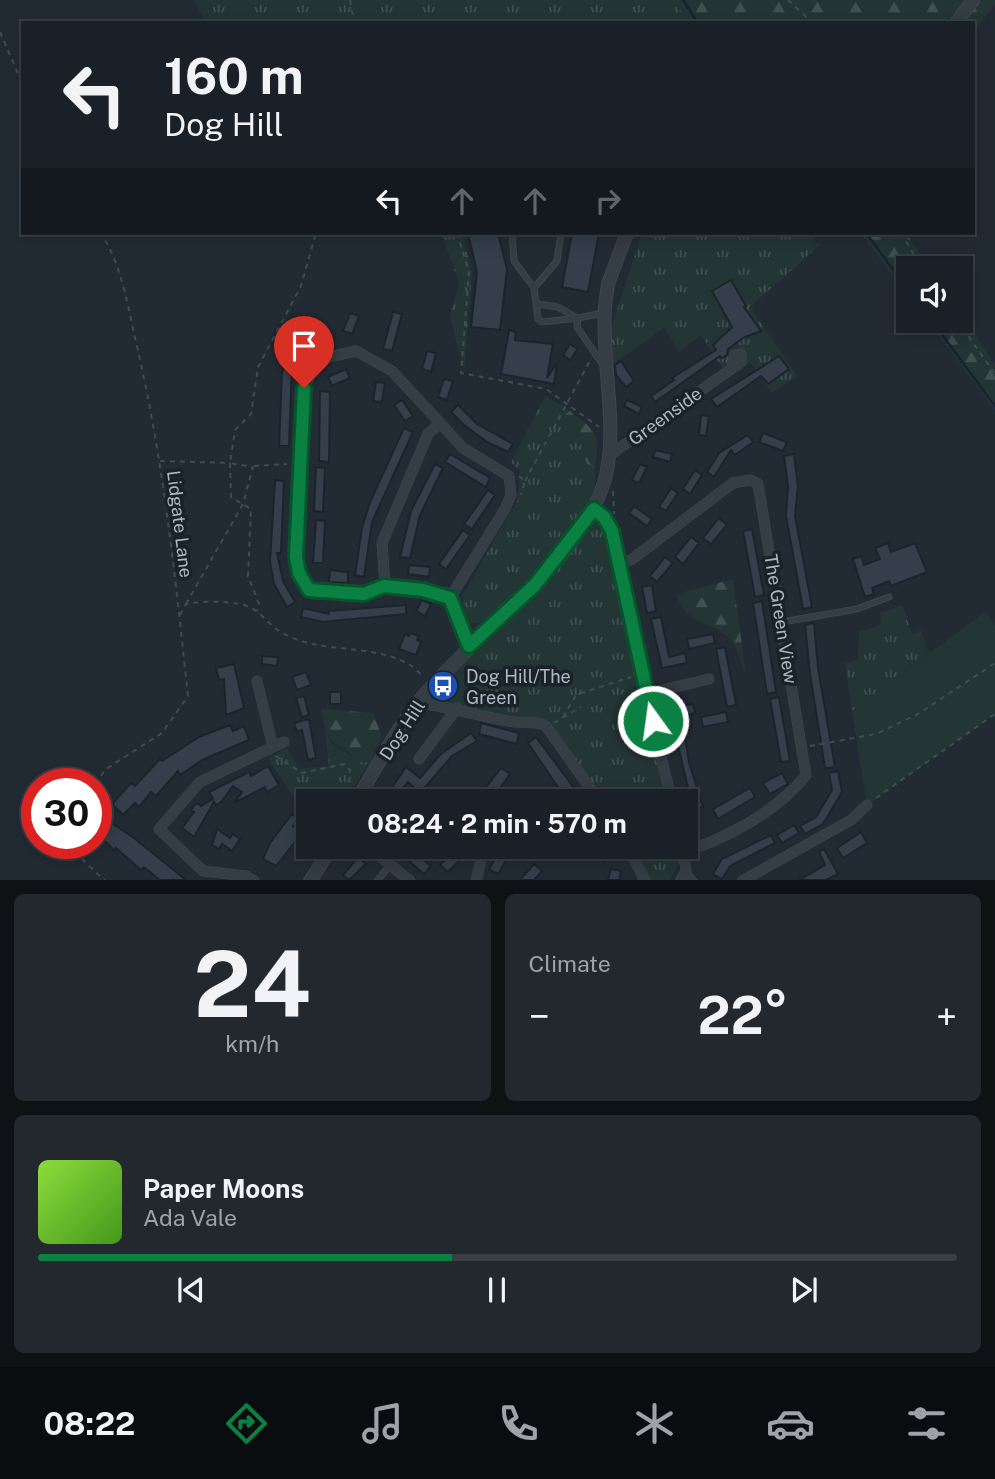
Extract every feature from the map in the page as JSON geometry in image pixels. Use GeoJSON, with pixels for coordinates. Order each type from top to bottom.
{"type":"FeatureCollection","features":[{"type":"Feature","properties":{"kind":"street"},"geometry":{"type":"LineString","coordinates":[[957,21],[973,0]]}},
{"type":"Feature","properties":{"kind":"street"},"geometry":{"type":"LineString","coordinates":[[626,235],[608,284],[604,313],[610,455],[594,509],[609,525],[669,789]]}},
{"type":"Feature","properties":{"kind":"street"},"geometry":{"type":"LineString","coordinates":[[355,351],[392,371],[463,449],[503,471],[512,483],[505,509],[450,598],[423,590],[384,586],[364,594],[309,590],[299,573],[296,557],[298,464],[304,388],[319,359],[355,351]]}},
{"type":"Feature","properties":{"kind":"street","name":"Greenside"},"geometry":{"type":"LineString","coordinates":[[610,455],[732,366]]}},
{"type":"Feature","properties":{"kind":"street"},"geometry":{"type":"LineString","coordinates":[[384,586],[382,543],[428,434],[439,424]]}},
{"type":"Feature","properties":{"kind":"street","name":"The Green View"},"geometry":{"type":"LineString","coordinates":[[618,564],[631,560],[733,483],[751,480],[761,489],[806,775],[793,791],[715,842],[698,846]]}},
{"type":"Feature","properties":{"kind":"street","name":"Dog Hill"},"geometry":{"type":"LineString","coordinates":[[364,789],[418,703],[469,646],[535,585],[594,509]]}},
{"type":"Feature","properties":{"kind":"street"},"geometry":{"type":"LineString","coordinates":[[450,598],[469,646]]}},
{"type":"Feature","properties":{"kind":"street"},"geometry":{"type":"LineString","coordinates":[[646,694],[709,679]]}},
{"type":"Feature","properties":{"kind":"street"},"geometry":{"type":"LineString","coordinates":[[257,681],[265,696],[273,747]]}},
{"type":"Feature","properties":{"kind":"street"},"geometry":{"type":"LineString","coordinates":[[418,703],[457,708],[514,722],[538,722],[547,727],[591,789]]}},
{"type":"Feature","properties":{"kind":"street"},"geometry":{"type":"LineString","coordinates":[[419,759],[457,708]]}},
{"type":"Feature","properties":{"kind":"street"},"geometry":{"type":"LineString","coordinates":[[254,880],[246,876],[203,871],[159,829],[200,782],[284,742]]}},
{"type":"Feature","properties":{"kind":"street"},"geometry":{"type":"LineString","coordinates":[[742,880],[851,820],[867,804]]}},
{"type":"Feature","properties":{"kind":"street"},"geometry":{"type":"LineString","coordinates":[[310,880],[324,859]]}},
{"type":"Feature","properties":{"kind":"street"},"geometry":{"type":"LineString","coordinates":[[384,859],[410,880]]}},
{"type":"Feature","properties":{"kind":"street"},"geometry":{"type":"LineString","coordinates":[[476,880],[481,859]]}},
{"type":"Feature","properties":{"kind":"street"},"geometry":{"type":"LineString","coordinates":[[634,859],[645,880]]}},
{"type":"Feature","properties":{"kind":"lane"},"geometry":{"type":"LineString","coordinates":[[512,235],[514,261],[534,288],[538,319],[542,322],[604,313]]}},
{"type":"Feature","properties":{"kind":"lane"},"geometry":{"type":"LineString","coordinates":[[534,288],[557,261],[561,235]]}},
{"type":"Feature","properties":{"kind":"lane"},"geometry":{"type":"LineString","coordinates":[[538,304],[558,307],[578,318]]}},
{"type":"Feature","properties":{"kind":"lane"},"geometry":{"type":"LineString","coordinates":[[578,318],[577,327],[605,367]]}},
{"type":"Feature","properties":{"kind":"lane"},"geometry":{"type":"LineString","coordinates":[[782,622],[857,609],[889,597]]}},
{"type":"Feature","properties":{"kind":"lane"},"geometry":{"type":"LineString","coordinates":[[377,880],[390,864]]}},
{"type":"Feature","properties":{"kind":"lane"},"geometry":{"type":"LineString","coordinates":[[683,876],[694,880]]}},
{"type":"Feature","properties":{"kind":"path"},"geometry":{"type":"LineString","coordinates":[[350,0],[354,21]]}},
{"type":"Feature","properties":{"kind":"path"},"geometry":{"type":"LineString","coordinates":[[788,0],[811,21]]}},
{"type":"Feature","properties":{"kind":"path"},"geometry":{"type":"LineString","coordinates":[[0,32],[21,80]]}},
{"type":"Feature","properties":{"kind":"path","name":"Lidgate Lane"},"geometry":{"type":"LineString","coordinates":[[102,235],[117,258],[160,461],[188,695],[162,733],[108,768]]}},
{"type":"Feature","properties":{"kind":"path"},"geometry":{"type":"LineString","coordinates":[[257,611],[259,604],[248,576],[251,509],[231,496],[230,463],[235,430],[251,414],[258,366],[301,286],[315,235]]}},
{"type":"Feature","properties":{"kind":"path"},"geometry":{"type":"LineString","coordinates":[[458,235],[469,272],[461,373],[546,389],[608,434]]}},
{"type":"Feature","properties":{"kind":"path"},"geometry":{"type":"LineString","coordinates":[[902,235],[915,256]]}},
{"type":"Feature","properties":{"kind":"path"},"geometry":{"type":"LineString","coordinates":[[966,333],[995,374]]}},
{"type":"Feature","properties":{"kind":"path"},"geometry":{"type":"LineString","coordinates":[[525,481],[594,354]]}},
{"type":"Feature","properties":{"kind":"path"},"geometry":{"type":"LineString","coordinates":[[160,461],[230,463],[253,467],[298,464]]}},
{"type":"Feature","properties":{"kind":"path"},"geometry":{"type":"LineString","coordinates":[[179,616],[243,504],[253,467]]}},
{"type":"Feature","properties":{"kind":"path"},"geometry":{"type":"LineString","coordinates":[[612,483],[615,523]]}},
{"type":"Feature","properties":{"kind":"path"},"geometry":{"type":"LineString","coordinates":[[186,604],[240,604],[257,611],[275,629],[293,638],[360,650],[409,663],[418,669],[430,690]]}},
{"type":"Feature","properties":{"kind":"path"},"geometry":{"type":"LineString","coordinates":[[802,747],[876,734],[918,714],[995,663]]}},
{"type":"Feature","properties":{"kind":"path"},"geometry":{"type":"LineString","coordinates":[[563,717],[576,695],[641,673]]}},
{"type":"Feature","properties":{"kind":"path"},"geometry":{"type":"LineString","coordinates":[[547,727],[581,707]]}},
{"type":"Feature","properties":{"kind":"path"},"geometry":{"type":"LineString","coordinates":[[867,804],[995,714]]}},
{"type":"Feature","properties":{"kind":"path"},"geometry":{"type":"LineString","coordinates":[[261,752],[281,758],[302,773],[344,764],[349,770],[349,789]]}},
{"type":"Feature","properties":{"kind":"path"},"geometry":{"type":"LineString","coordinates":[[83,859],[104,880]]}},
{"type":"Feature","properties":{"kind":"green space"},"geometry":{"type":"Polygon","coordinates":[[[194,0],[676,0],[685,21],[205,21],[194,0]]]}},
{"type":"Feature","properties":{"kind":"green space"},"geometry":{"type":"Polygon","coordinates":[[[676,0],[995,0],[995,4],[975,29],[975,21],[685,21],[676,0]]]}},
{"type":"Feature","properties":{"kind":"green space"},"geometry":{"type":"Polygon","coordinates":[[[442,235],[463,235],[472,272],[464,371],[450,316],[459,283],[442,235]]]}},
{"type":"Feature","properties":{"kind":"green space"},"geometry":{"type":"Polygon","coordinates":[[[641,235],[818,235],[813,240],[820,245],[750,307],[797,376],[772,393],[750,362],[728,376],[701,335],[679,352],[664,328],[609,367],[608,338],[641,235]]]}},
{"type":"Feature","properties":{"kind":"green space"},"geometry":{"type":"Polygon","coordinates":[[[862,235],[907,235],[921,256],[896,256],[896,280],[862,235]]]}},
{"type":"Feature","properties":{"kind":"green space"},"geometry":{"type":"Polygon","coordinates":[[[973,332],[995,364],[995,410],[937,333],[973,332]]]}},
{"type":"Feature","properties":{"kind":"green space"},"geometry":{"type":"Polygon","coordinates":[[[545,396],[570,411],[563,416],[573,435],[583,445],[587,464],[595,467],[594,489],[562,539],[511,599],[484,621],[468,622],[462,611],[463,595],[518,499],[520,471],[511,462],[545,396]]]}},
{"type":"Feature","properties":{"kind":"green space"},"geometry":{"type":"Polygon","coordinates":[[[570,411],[586,423],[597,440],[595,467],[587,464],[577,439],[567,435],[563,416],[570,411]]]}},
{"type":"Feature","properties":{"kind":"green space"},"geometry":{"type":"Polygon","coordinates":[[[594,509],[604,517],[669,789],[591,789],[546,726],[418,703],[535,585],[594,509]]]}},
{"type":"Feature","properties":{"kind":"green space"},"geometry":{"type":"Polygon","coordinates":[[[733,579],[746,675],[730,639],[691,617],[680,604],[677,594],[733,579]]]}},
{"type":"Feature","properties":{"kind":"green space"},"geometry":{"type":"Polygon","coordinates":[[[902,605],[912,634],[921,630],[929,653],[852,711],[845,663],[858,660],[859,632],[881,625],[880,613],[902,605]]]}},
{"type":"Feature","properties":{"kind":"green space"},"geometry":{"type":"Polygon","coordinates":[[[986,611],[995,626],[995,714],[867,805],[852,711],[986,611]]]}},
{"type":"Feature","properties":{"kind":"green space"},"geometry":{"type":"Polygon","coordinates":[[[322,709],[373,713],[382,736],[371,759],[358,763],[352,755],[332,741],[322,709]]]}},
{"type":"Feature","properties":{"kind":"green space"},"geometry":{"type":"Polygon","coordinates":[[[325,730],[332,744],[364,763],[371,759],[353,789],[296,789],[296,801],[268,758],[287,748],[299,769],[329,766],[325,730]]]}},
{"type":"Feature","properties":{"kind":"green space"},"geometry":{"type":"Polygon","coordinates":[[[634,859],[680,859],[670,880],[645,880],[634,859]]]}},
{"type":"Feature","properties":{"kind":"building"},"geometry":{"type":"Polygon","coordinates":[[[468,235],[498,235],[507,269],[500,330],[471,327],[477,272],[468,235]]]}},
{"type":"Feature","properties":{"kind":"building"},"geometry":{"type":"Polygon","coordinates":[[[572,235],[599,235],[588,292],[562,287],[572,235]]]}},
{"type":"Feature","properties":{"kind":"building"},"geometry":{"type":"Polygon","coordinates":[[[731,280],[746,306],[744,307],[761,331],[743,338],[728,349],[727,355],[722,358],[720,356],[655,402],[651,396],[674,380],[672,378],[716,350],[713,345],[732,327],[712,291],[731,280]]]}},
{"type":"Feature","properties":{"kind":"building"},"geometry":{"type":"Polygon","coordinates":[[[393,312],[402,314],[392,351],[383,349],[393,312]]]}},
{"type":"Feature","properties":{"kind":"building"},"geometry":{"type":"Polygon","coordinates":[[[350,313],[359,316],[352,334],[343,331],[350,313]]]}},
{"type":"Feature","properties":{"kind":"building"},"geometry":{"type":"Polygon","coordinates":[[[314,320],[322,323],[316,341],[307,338],[314,320]]]}},
{"type":"Feature","properties":{"kind":"building"},"geometry":{"type":"Polygon","coordinates":[[[509,330],[516,332],[515,340],[553,344],[547,378],[557,363],[554,384],[501,374],[509,330]]]}},
{"type":"Feature","properties":{"kind":"building"},"geometry":{"type":"Polygon","coordinates":[[[290,344],[299,346],[295,365],[292,364],[289,446],[279,446],[282,373],[290,344]]]}},
{"type":"Feature","properties":{"kind":"building"},"geometry":{"type":"Polygon","coordinates":[[[570,344],[578,349],[570,360],[563,355],[570,344]]]}},
{"type":"Feature","properties":{"kind":"building"},"geometry":{"type":"Polygon","coordinates":[[[427,351],[436,353],[431,372],[422,369],[427,351]]]}},
{"type":"Feature","properties":{"kind":"building"},"geometry":{"type":"Polygon","coordinates":[[[779,356],[789,369],[768,384],[761,376],[717,407],[711,399],[779,356]]]}},
{"type":"Feature","properties":{"kind":"building"},"geometry":{"type":"Polygon","coordinates":[[[621,361],[634,381],[626,387],[616,375],[615,365],[621,361]]]}},
{"type":"Feature","properties":{"kind":"building"},"geometry":{"type":"Polygon","coordinates":[[[346,369],[350,378],[332,386],[328,377],[346,369]]]}},
{"type":"Feature","properties":{"kind":"building"},"geometry":{"type":"Polygon","coordinates":[[[444,379],[453,381],[447,400],[438,397],[444,379]]]}},
{"type":"Feature","properties":{"kind":"building"},"geometry":{"type":"Polygon","coordinates":[[[376,382],[385,383],[382,402],[373,401],[376,382]]]}},
{"type":"Feature","properties":{"kind":"building"},"geometry":{"type":"Polygon","coordinates":[[[320,391],[330,392],[329,462],[319,461],[320,391]]]}},
{"type":"Feature","properties":{"kind":"building"},"geometry":{"type":"Polygon","coordinates":[[[402,400],[413,416],[405,421],[394,405],[402,400]]]}},
{"type":"Feature","properties":{"kind":"building"},"geometry":{"type":"Polygon","coordinates":[[[627,400],[642,407],[639,414],[624,406],[627,400]]]}},
{"type":"Feature","properties":{"kind":"building"},"geometry":{"type":"Polygon","coordinates":[[[458,405],[477,424],[513,444],[508,452],[487,442],[464,425],[451,412],[458,405]]]}},
{"type":"Feature","properties":{"kind":"building"},"geometry":{"type":"Polygon","coordinates":[[[701,415],[709,416],[706,436],[699,435],[701,415]]]}},
{"type":"Feature","properties":{"kind":"building"},"geometry":{"type":"Polygon","coordinates":[[[404,428],[413,432],[372,522],[364,577],[355,575],[362,528],[370,502],[404,428]]]}},
{"type":"Feature","properties":{"kind":"building"},"geometry":{"type":"Polygon","coordinates":[[[763,433],[787,442],[783,451],[759,442],[763,433]]]}},
{"type":"Feature","properties":{"kind":"building"},"geometry":{"type":"Polygon","coordinates":[[[748,435],[753,442],[735,455],[731,450],[714,477],[707,472],[719,453],[748,435]]]}},
{"type":"Feature","properties":{"kind":"building"},"geometry":{"type":"Polygon","coordinates":[[[655,450],[672,454],[670,462],[653,457],[655,450]]]}},
{"type":"Feature","properties":{"kind":"building"},"geometry":{"type":"Polygon","coordinates":[[[450,454],[490,478],[486,487],[445,462],[450,454]]]}},
{"type":"Feature","properties":{"kind":"building"},"geometry":{"type":"Polygon","coordinates":[[[794,454],[798,486],[795,516],[812,607],[803,609],[786,516],[788,486],[784,456],[794,454]]]}},
{"type":"Feature","properties":{"kind":"building"},"geometry":{"type":"Polygon","coordinates":[[[435,464],[443,468],[420,515],[410,558],[400,557],[411,511],[435,464]]]}},
{"type":"Feature","properties":{"kind":"building"},"geometry":{"type":"Polygon","coordinates":[[[640,464],[647,467],[639,483],[632,480],[640,464]]]}},
{"type":"Feature","properties":{"kind":"building"},"geometry":{"type":"Polygon","coordinates":[[[316,467],[325,468],[323,512],[314,511],[316,467]]]}},
{"type":"Feature","properties":{"kind":"building"},"geometry":{"type":"Polygon","coordinates":[[[695,470],[702,475],[690,494],[683,489],[695,470]]]}},
{"type":"Feature","properties":{"kind":"building"},"geometry":{"type":"Polygon","coordinates":[[[275,480],[284,481],[281,553],[277,553],[283,581],[295,602],[287,607],[274,584],[270,562],[275,480]]]}},
{"type":"Feature","properties":{"kind":"building"},"geometry":{"type":"Polygon","coordinates":[[[671,488],[678,493],[666,511],[659,507],[671,488]]]}},
{"type":"Feature","properties":{"kind":"building"},"geometry":{"type":"Polygon","coordinates":[[[488,490],[495,495],[472,529],[464,524],[488,490]]]}},
{"type":"Feature","properties":{"kind":"building"},"geometry":{"type":"Polygon","coordinates":[[[634,506],[652,519],[647,526],[629,513],[634,506]]]}},
{"type":"Feature","properties":{"kind":"building"},"geometry":{"type":"Polygon","coordinates":[[[719,518],[727,525],[711,544],[703,538],[719,518]]]}},
{"type":"Feature","properties":{"kind":"building"},"geometry":{"type":"Polygon","coordinates":[[[316,520],[325,521],[323,563],[313,563],[316,520]]]}},
{"type":"Feature","properties":{"kind":"building"},"geometry":{"type":"Polygon","coordinates":[[[752,529],[764,595],[755,597],[743,531],[752,529]]]}},
{"type":"Feature","properties":{"kind":"building"},"geometry":{"type":"Polygon","coordinates":[[[463,530],[470,535],[446,569],[439,564],[463,530]]]}},
{"type":"Feature","properties":{"kind":"building"},"geometry":{"type":"Polygon","coordinates":[[[691,537],[699,543],[683,564],[675,557],[691,537]]]}},
{"type":"Feature","properties":{"kind":"building"},"geometry":{"type":"Polygon","coordinates":[[[888,543],[891,552],[915,543],[927,572],[891,586],[889,581],[872,588],[874,594],[865,597],[853,559],[861,556],[864,565],[880,559],[875,548],[888,543]]]}},
{"type":"Feature","properties":{"kind":"building"},"geometry":{"type":"Polygon","coordinates":[[[665,557],[673,563],[657,582],[650,576],[665,557]]]}},
{"type":"Feature","properties":{"kind":"building"},"geometry":{"type":"Polygon","coordinates":[[[409,565],[430,567],[429,577],[408,574],[409,565]]]}},
{"type":"Feature","properties":{"kind":"building"},"geometry":{"type":"Polygon","coordinates":[[[330,570],[348,572],[348,583],[329,582],[330,570]]]}},
{"type":"Feature","properties":{"kind":"building"},"geometry":{"type":"Polygon","coordinates":[[[652,585],[656,611],[647,613],[642,587],[652,585]]]}},
{"type":"Feature","properties":{"kind":"building"},"geometry":{"type":"Polygon","coordinates":[[[422,600],[431,604],[425,616],[416,611],[422,600]]]}},
{"type":"Feature","properties":{"kind":"building"},"geometry":{"type":"Polygon","coordinates":[[[762,601],[776,692],[767,694],[753,603],[762,601]]]}},
{"type":"Feature","properties":{"kind":"building"},"geometry":{"type":"Polygon","coordinates":[[[406,605],[406,614],[322,622],[301,617],[303,608],[329,614],[329,611],[406,605]]]}},
{"type":"Feature","properties":{"kind":"building"},"geometry":{"type":"Polygon","coordinates":[[[661,617],[669,657],[685,653],[687,663],[662,668],[651,619],[661,617]]]}},
{"type":"Feature","properties":{"kind":"building"},"geometry":{"type":"Polygon","coordinates":[[[814,623],[818,668],[835,767],[829,768],[825,768],[810,674],[805,625],[814,623]]]}},
{"type":"Feature","properties":{"kind":"building"},"geometry":{"type":"Polygon","coordinates":[[[410,633],[419,636],[417,640],[421,642],[416,655],[399,649],[405,634],[409,636],[410,633]]]}},
{"type":"Feature","properties":{"kind":"building"},"geometry":{"type":"Polygon","coordinates":[[[713,634],[715,643],[689,649],[687,639],[713,634]]]}},
{"type":"Feature","properties":{"kind":"building"},"geometry":{"type":"Polygon","coordinates":[[[725,647],[736,705],[727,707],[716,649],[725,647]]]}},
{"type":"Feature","properties":{"kind":"building"},"geometry":{"type":"Polygon","coordinates":[[[262,656],[278,657],[277,666],[262,664],[262,656]]]}},
{"type":"Feature","properties":{"kind":"building"},"geometry":{"type":"Polygon","coordinates":[[[234,664],[244,708],[226,715],[224,679],[219,680],[216,668],[234,664]]]}},
{"type":"Feature","properties":{"kind":"building"},"geometry":{"type":"Polygon","coordinates":[[[306,672],[311,685],[297,690],[292,677],[306,672]]]}},
{"type":"Feature","properties":{"kind":"building"},"geometry":{"type":"Polygon","coordinates":[[[330,692],[341,692],[341,704],[330,704],[330,692]]]}},
{"type":"Feature","properties":{"kind":"building"},"geometry":{"type":"Polygon","coordinates":[[[304,696],[309,715],[302,717],[296,698],[304,696]]]}},
{"type":"Feature","properties":{"kind":"building"},"geometry":{"type":"Polygon","coordinates":[[[779,697],[790,761],[781,762],[770,699],[779,697]]]}},
{"type":"Feature","properties":{"kind":"building"},"geometry":{"type":"Polygon","coordinates":[[[693,704],[695,713],[670,719],[668,709],[693,704]]]}},
{"type":"Feature","properties":{"kind":"building"},"geometry":{"type":"Polygon","coordinates":[[[726,712],[728,722],[703,727],[701,717],[726,712]]]}},
{"type":"Feature","properties":{"kind":"building"},"geometry":{"type":"Polygon","coordinates":[[[309,719],[316,758],[308,760],[302,730],[297,732],[294,723],[309,719]]]}},
{"type":"Feature","properties":{"kind":"building"},"geometry":{"type":"Polygon","coordinates":[[[481,723],[519,733],[517,744],[479,734],[481,723]]]}},
{"type":"Feature","properties":{"kind":"building"},"geometry":{"type":"Polygon","coordinates":[[[230,725],[233,731],[244,726],[249,740],[202,760],[180,775],[178,771],[156,796],[151,792],[139,807],[135,803],[123,815],[112,804],[131,783],[135,786],[160,759],[162,761],[199,737],[230,725]]]}},
{"type":"Feature","properties":{"kind":"building"},"geometry":{"type":"Polygon","coordinates":[[[684,731],[689,762],[697,789],[688,789],[675,733],[684,731]]]}},
{"type":"Feature","properties":{"kind":"building"},"geometry":{"type":"Polygon","coordinates":[[[471,733],[477,741],[452,756],[423,789],[416,789],[408,782],[402,789],[391,789],[406,767],[420,778],[441,754],[471,733]]]}},
{"type":"Feature","properties":{"kind":"building"},"geometry":{"type":"Polygon","coordinates":[[[536,737],[574,789],[559,789],[528,743],[536,737]]]}},
{"type":"Feature","properties":{"kind":"building"},"geometry":{"type":"Polygon","coordinates":[[[268,766],[279,785],[267,792],[265,787],[234,803],[242,792],[233,786],[221,802],[216,805],[214,802],[194,837],[182,828],[194,812],[191,810],[196,803],[201,806],[213,799],[209,792],[249,772],[251,776],[268,766]]]}},
{"type":"Feature","properties":{"kind":"building"},"geometry":{"type":"Polygon","coordinates":[[[501,768],[510,774],[500,789],[484,789],[501,768]]]}},
{"type":"Feature","properties":{"kind":"building"},"geometry":{"type":"Polygon","coordinates":[[[838,771],[842,792],[823,824],[805,834],[800,826],[816,817],[832,790],[829,773],[838,771]]]}},
{"type":"Feature","properties":{"kind":"building"},"geometry":{"type":"Polygon","coordinates":[[[782,773],[788,784],[770,794],[763,783],[782,773]]]}},
{"type":"Feature","properties":{"kind":"building"},"geometry":{"type":"Polygon","coordinates":[[[750,788],[755,797],[718,819],[713,809],[750,788]]]}},
{"type":"Feature","properties":{"kind":"building"},"geometry":{"type":"Polygon","coordinates":[[[698,791],[703,807],[698,808],[698,791]]]}},
{"type":"Feature","properties":{"kind":"building"},"geometry":{"type":"Polygon","coordinates":[[[292,814],[296,817],[293,826],[296,828],[296,841],[276,866],[263,859],[270,843],[292,814]]]}},
{"type":"Feature","properties":{"kind":"building"},"geometry":{"type":"Polygon","coordinates":[[[112,823],[186,880],[160,880],[144,867],[141,870],[116,848],[114,850],[112,823]]]}},
{"type":"Feature","properties":{"kind":"building"},"geometry":{"type":"Polygon","coordinates":[[[794,825],[799,833],[782,843],[777,835],[794,825]]]}},
{"type":"Feature","properties":{"kind":"building"},"geometry":{"type":"Polygon","coordinates":[[[217,829],[230,838],[233,834],[240,839],[232,851],[222,844],[219,849],[212,845],[217,829]]]}},
{"type":"Feature","properties":{"kind":"building"},"geometry":{"type":"Polygon","coordinates":[[[861,832],[867,843],[843,858],[837,848],[861,832]]]}},
{"type":"Feature","properties":{"kind":"building"},"geometry":{"type":"Polygon","coordinates":[[[771,835],[775,843],[730,866],[722,879],[713,874],[722,859],[771,835]]]}},
{"type":"Feature","properties":{"kind":"building"},"geometry":{"type":"Polygon","coordinates":[[[824,849],[838,874],[826,880],[799,880],[825,865],[819,852],[824,849]]]}},
{"type":"Feature","properties":{"kind":"building"},"geometry":{"type":"Polygon","coordinates":[[[356,859],[366,864],[349,880],[343,875],[356,859]]]}},
{"type":"Feature","properties":{"kind":"building"},"geometry":{"type":"Polygon","coordinates":[[[407,859],[423,859],[431,866],[424,874],[407,859]]]}},
{"type":"Feature","properties":{"kind":"building"},"geometry":{"type":"Polygon","coordinates":[[[446,859],[461,859],[448,872],[440,865],[446,859]]]}},
{"type":"Feature","properties":{"kind":"building"},"geometry":{"type":"Polygon","coordinates":[[[495,859],[507,859],[498,874],[489,869],[495,859]]]}},
{"type":"Feature","properties":{"kind":"building"},"geometry":{"type":"Polygon","coordinates":[[[534,864],[542,871],[534,880],[520,880],[534,864]]]}},
{"type":"Feature","properties":{"kind":"building"},"geometry":{"type":"Polygon","coordinates":[[[611,869],[621,871],[619,880],[608,880],[611,869]]]}},
{"type":"Feature","properties":{"kind":"waterway"},"geometry":{"type":"LineString","coordinates":[[683,0],[697,21]]}},
{"type":"Feature","properties":{"kind":"waterway"},"geometry":{"type":"LineString","coordinates":[[867,235],[896,274]]}},
{"type":"Feature","properties":{"kind":"waterway"},"geometry":{"type":"LineString","coordinates":[[941,333],[995,406]]}},
{"type":"Feature","properties":{"kind":"place","name":"Dog Hill/The Green"},"geometry":{"type":"Point","coordinates":[443,686]}},
{"type":"Feature","properties":{"kind":"route"},"geometry":{"type":"LineString","coordinates":[[304,388],[298,464],[296,557],[299,573],[309,590],[364,594],[384,586],[423,590],[450,598],[469,646],[535,585],[594,509],[604,517],[612,531],[653,721]]}}]}
